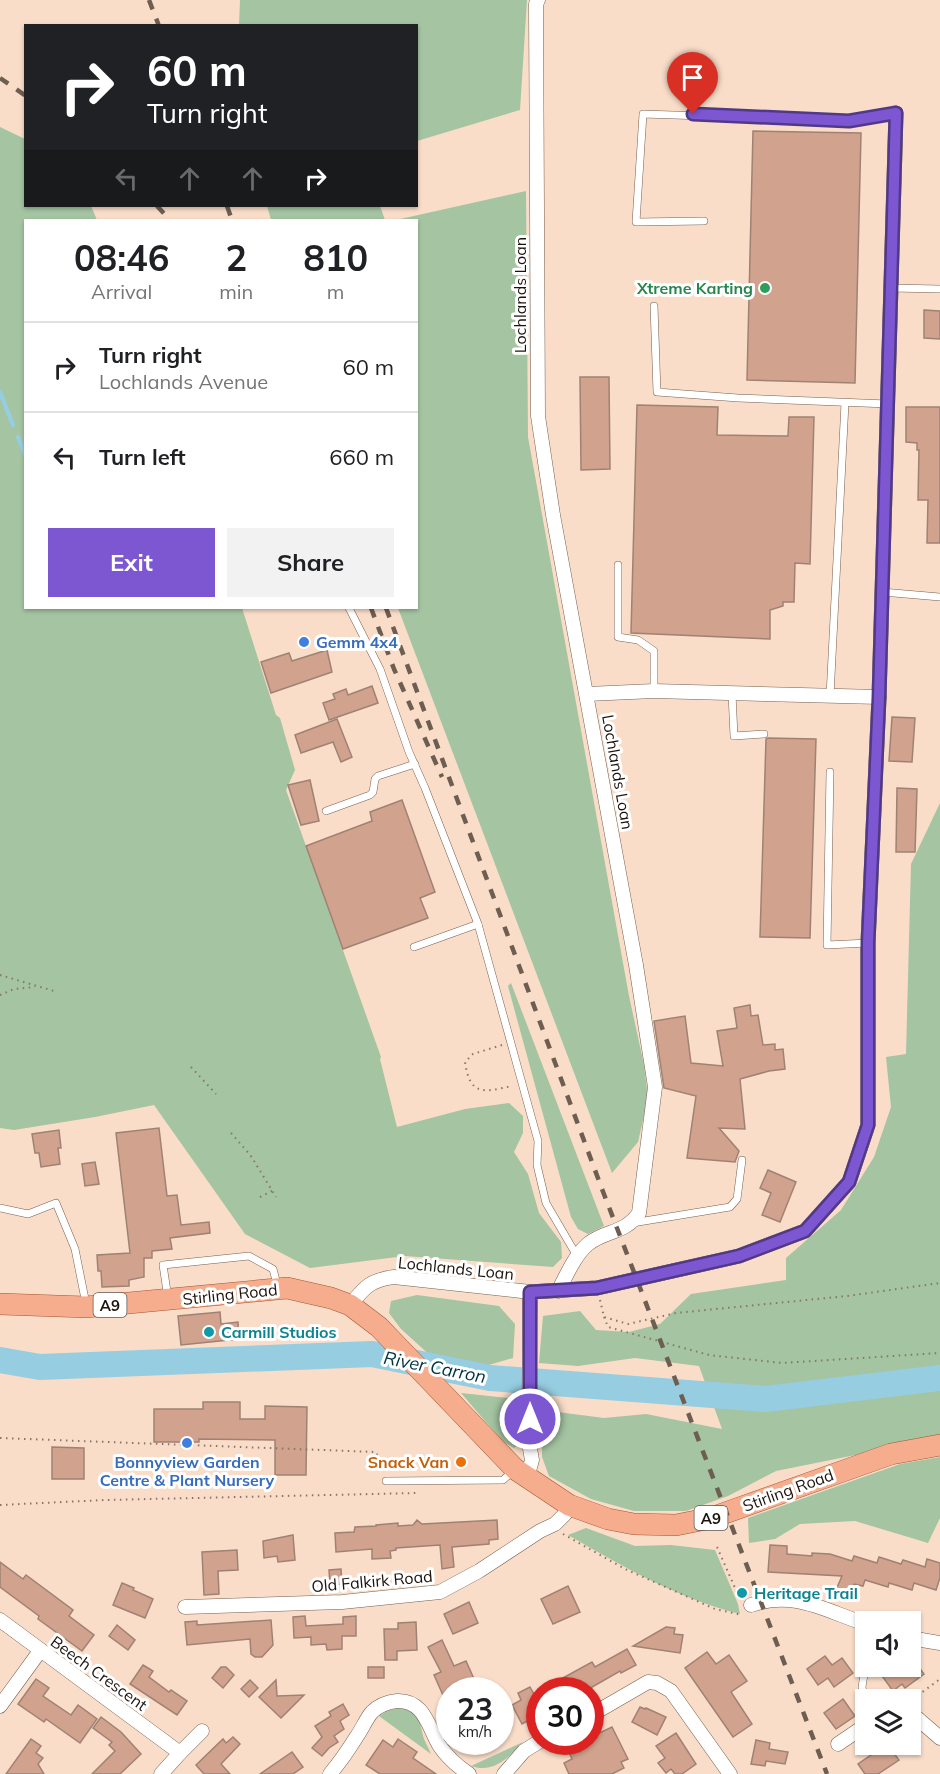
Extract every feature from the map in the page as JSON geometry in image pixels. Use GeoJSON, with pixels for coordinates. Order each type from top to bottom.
{"type":"FeatureCollection","features":[{"type":"Feature","properties":{"kind":"main road","name":"Stirling Road"},"geometry":{"type":"LineString","coordinates":[[0,1304],[86,1307],[287,1288],[350,1305],[379,1327],[521,1474],[569,1505],[608,1519],[634,1524],[676,1525],[711,1518],[891,1454],[940,1445]]}},
{"type":"Feature","properties":{"kind":"street","name":"Lochlands Loan"},"geometry":{"type":"LineString","coordinates":[[538,0],[536,4],[538,416],[553,515],[636,965],[656,1087],[639,1213],[632,1224]]}},
{"type":"Feature","properties":{"kind":"street","name":"Lochlands Loan"},"geometry":{"type":"LineString","coordinates":[[350,1305],[369,1284],[378,1279],[394,1277],[530,1292],[558,1291],[597,1288],[739,1256],[805,1231],[849,1182],[868,1125],[868,943],[879,698],[896,113]]}},
{"type":"Feature","properties":{"kind":"street"},"geometry":{"type":"LineString","coordinates":[[587,694],[654,691],[879,698]]}},
{"type":"Feature","properties":{"kind":"street"},"geometry":{"type":"LineString","coordinates":[[558,1291],[576,1256],[590,1243],[632,1224]]}},
{"type":"Feature","properties":{"kind":"street"},"geometry":{"type":"LineString","coordinates":[[521,1474],[532,1460],[529,1443],[530,1292]]}},
{"type":"Feature","properties":{"kind":"street","name":"Old Falkirk Road"},"geometry":{"type":"LineString","coordinates":[[185,1607],[342,1602],[440,1592],[555,1524],[566,1514],[569,1505]]}},
{"type":"Feature","properties":{"kind":"street"},"geometry":{"type":"LineString","coordinates":[[748,1608],[768,1599],[785,1599],[808,1602],[855,1620]]}},
{"type":"Feature","properties":{"kind":"street","name":"Beech Crescent"},"geometry":{"type":"LineString","coordinates":[[0,1620],[180,1752]]}},
{"type":"Feature","properties":{"kind":"street"},"geometry":{"type":"LineString","coordinates":[[921,1640],[940,1643]]}},
{"type":"Feature","properties":{"kind":"street"},"geometry":{"type":"LineString","coordinates":[[0,1706],[40,1651]]}},
{"type":"Feature","properties":{"kind":"street"},"geometry":{"type":"LineString","coordinates":[[604,1708],[640,1685],[648,1682],[657,1683],[671,1691],[730,1774]]}},
{"type":"Feature","properties":{"kind":"street"},"geometry":{"type":"LineString","coordinates":[[330,1774],[372,1713],[390,1702],[401,1701],[413,1704],[420,1709],[448,1756],[469,1774]]}},
{"type":"Feature","properties":{"kind":"street"},"geometry":{"type":"LineString","coordinates":[[921,1722],[940,1738]]}},
{"type":"Feature","properties":{"kind":"street"},"geometry":{"type":"LineString","coordinates":[[160,1774],[202,1731]]}},
{"type":"Feature","properties":{"kind":"street"},"geometry":{"type":"LineString","coordinates":[[838,1744],[855,1732]]}},
{"type":"Feature","properties":{"kind":"street"},"geometry":{"type":"LineString","coordinates":[[504,1774],[526,1750]]}},
{"type":"Feature","properties":{"kind":"lane"},"geometry":{"type":"LineString","coordinates":[[704,221],[636,222],[643,114],[849,121],[896,113]]}},
{"type":"Feature","properties":{"kind":"lane"},"geometry":{"type":"LineString","coordinates":[[891,288],[940,289]]}},
{"type":"Feature","properties":{"kind":"lane"},"geometry":{"type":"LineString","coordinates":[[654,306],[657,392],[888,404]]}},
{"type":"Feature","properties":{"kind":"lane"},"geometry":{"type":"LineString","coordinates":[[830,696],[845,403]]}},
{"type":"Feature","properties":{"kind":"lane"},"geometry":{"type":"LineString","coordinates":[[618,565],[618,637],[638,640],[654,651],[654,691]]}},
{"type":"Feature","properties":{"kind":"lane"},"geometry":{"type":"LineString","coordinates":[[882,592],[940,597]]}},
{"type":"Feature","properties":{"kind":"lane"},"geometry":{"type":"LineString","coordinates":[[350,609],[380,669],[409,752],[478,924],[538,1141],[537,1165],[546,1203],[576,1256]]}},
{"type":"Feature","properties":{"kind":"lane"},"geometry":{"type":"LineString","coordinates":[[732,694],[734,736],[764,734]]}},
{"type":"Feature","properties":{"kind":"lane"},"geometry":{"type":"LineString","coordinates":[[326,811],[370,795],[378,776],[415,764]]}},
{"type":"Feature","properties":{"kind":"lane"},"geometry":{"type":"LineString","coordinates":[[830,772],[827,945],[868,943]]}},
{"type":"Feature","properties":{"kind":"lane"},"geometry":{"type":"LineString","coordinates":[[414,947],[478,924]]}},
{"type":"Feature","properties":{"kind":"lane"},"geometry":{"type":"LineString","coordinates":[[632,1224],[730,1207],[737,1199],[742,1160]]}},
{"type":"Feature","properties":{"kind":"lane"},"geometry":{"type":"LineString","coordinates":[[0,1208],[28,1214],[56,1203],[75,1249],[86,1307]]}},
{"type":"Feature","properties":{"kind":"lane"},"geometry":{"type":"LineString","coordinates":[[168,1300],[163,1264],[249,1256],[273,1269],[279,1288]]}},
{"type":"Feature","properties":{"kind":"lane"},"geometry":{"type":"LineString","coordinates":[[386,1481],[503,1480],[521,1474]]}},
{"type":"Feature","properties":{"kind":"path"},"geometry":{"type":"LineString","coordinates":[[0,975],[54,991],[33,986],[0,995]]}},
{"type":"Feature","properties":{"kind":"path"},"geometry":{"type":"LineString","coordinates":[[510,1042],[473,1054],[465,1062],[468,1077],[476,1089],[484,1092],[522,1084]]}},
{"type":"Feature","properties":{"kind":"path"},"geometry":{"type":"LineString","coordinates":[[191,1067],[216,1094]]}},
{"type":"Feature","properties":{"kind":"path"},"geometry":{"type":"LineString","coordinates":[[231,1133],[250,1156],[276,1197]]}},
{"type":"Feature","properties":{"kind":"path"},"geometry":{"type":"LineString","coordinates":[[260,1197],[272,1191]]}},
{"type":"Feature","properties":{"kind":"path"},"geometry":{"type":"LineString","coordinates":[[604,1317],[628,1324],[676,1313],[847,1296],[940,1283]]}},
{"type":"Feature","properties":{"kind":"path"},"geometry":{"type":"LineString","coordinates":[[597,1288],[608,1327],[720,1356],[783,1362],[940,1353]]}},
{"type":"Feature","properties":{"kind":"path"},"geometry":{"type":"LineString","coordinates":[[0,1438],[376,1452],[386,1481]]}},
{"type":"Feature","properties":{"kind":"path"},"geometry":{"type":"LineString","coordinates":[[0,1505],[105,1500],[417,1493]]}},
{"type":"Feature","properties":{"kind":"path"},"geometry":{"type":"LineString","coordinates":[[555,1524],[562,1534],[625,1569],[715,1609],[741,1616],[748,1608],[717,1547]]}},
{"type":"Feature","properties":{"kind":"path"},"geometry":{"type":"LineString","coordinates":[[921,1693],[940,1680]]}},
{"type":"Feature","properties":{"kind":"green space"},"geometry":{"type":"Polygon","coordinates":[[[240,0],[527,0],[520,110],[418,141],[418,24],[239,24],[240,0]]]}},
{"type":"Feature","properties":{"kind":"green space"},"geometry":{"type":"Polygon","coordinates":[[[0,127],[24,139],[24,207],[91,207],[97,219],[24,219],[24,609],[242,609],[276,715],[280,718],[295,770],[286,790],[381,1057],[397,1127],[465,1109],[509,1103],[523,1116],[523,1133],[514,1152],[528,1174],[539,1213],[561,1242],[562,1258],[553,1267],[405,1256],[310,1268],[245,1234],[154,1105],[14,1130],[0,1128],[0,127]]]}},
{"type":"Feature","properties":{"kind":"green space"},"geometry":{"type":"Polygon","coordinates":[[[526,191],[528,437],[629,996],[644,1065],[648,1098],[638,1142],[612,1173],[398,609],[418,609],[418,219],[400,219],[526,191]]]}},
{"type":"Feature","properties":{"kind":"green space"},"geometry":{"type":"Polygon","coordinates":[[[267,207],[380,207],[385,219],[271,219],[267,207]]]}},
{"type":"Feature","properties":{"kind":"green space"},"geometry":{"type":"Polygon","coordinates":[[[940,803],[940,1438],[776,1471],[728,1496],[686,1511],[634,1511],[591,1499],[549,1476],[542,1457],[542,1410],[604,1418],[646,1414],[722,1429],[699,1366],[635,1358],[578,1366],[539,1363],[543,1316],[580,1311],[596,1330],[629,1332],[660,1324],[691,1294],[786,1280],[786,1258],[841,1210],[874,1157],[891,1107],[886,1057],[906,1054],[911,864],[940,803]]]}},
{"type":"Feature","properties":{"kind":"green space"},"geometry":{"type":"Polygon","coordinates":[[[511,983],[604,1226],[588,1234],[578,1229],[571,1217],[508,986],[511,983]]]}},
{"type":"Feature","properties":{"kind":"green space"},"geometry":{"type":"Polygon","coordinates":[[[417,1295],[499,1306],[515,1324],[513,1358],[482,1367],[432,1357],[401,1329],[389,1313],[391,1301],[417,1295]]]}},
{"type":"Feature","properties":{"kind":"green space"},"geometry":{"type":"Polygon","coordinates":[[[461,1393],[518,1399],[519,1444],[514,1448],[503,1442],[461,1393]]]}},
{"type":"Feature","properties":{"kind":"green space"},"geometry":{"type":"Polygon","coordinates":[[[940,1457],[940,1518],[928,1543],[855,1521],[800,1524],[775,1539],[749,1543],[748,1518],[900,1464],[940,1457]]]}},
{"type":"Feature","properties":{"kind":"green space"},"geometry":{"type":"Polygon","coordinates":[[[586,1528],[635,1546],[671,1545],[715,1550],[740,1614],[673,1591],[568,1535],[586,1528]]]}},
{"type":"Feature","properties":{"kind":"green space"},"geometry":{"type":"Polygon","coordinates":[[[398,1708],[411,1710],[418,1717],[431,1754],[379,1716],[398,1708]]]}},
{"type":"Feature","properties":{"kind":"green space"},"geometry":{"type":"Polygon","coordinates":[[[495,1755],[509,1755],[494,1766],[479,1768],[471,1766],[495,1755]]]}},
{"type":"Feature","properties":{"kind":"building"},"geometry":{"type":"Polygon","coordinates":[[[753,131],[861,133],[855,383],[747,380],[753,131]]]}},
{"type":"Feature","properties":{"kind":"building"},"geometry":{"type":"Polygon","coordinates":[[[924,310],[940,311],[940,339],[924,338],[924,310]]]}},
{"type":"Feature","properties":{"kind":"building"},"geometry":{"type":"Polygon","coordinates":[[[580,377],[609,377],[610,469],[581,470],[580,377]]]}},
{"type":"Feature","properties":{"kind":"building"},"geometry":{"type":"Polygon","coordinates":[[[637,405],[718,407],[717,435],[788,436],[789,417],[814,417],[810,564],[795,563],[794,602],[783,602],[783,606],[770,610],[770,639],[631,633],[637,405]]]}},
{"type":"Feature","properties":{"kind":"building"},"geometry":{"type":"Polygon","coordinates":[[[906,407],[940,407],[940,543],[927,543],[928,500],[918,500],[919,450],[917,450],[917,443],[906,442],[906,407]]]}},
{"type":"Feature","properties":{"kind":"building"},"geometry":{"type":"Polygon","coordinates":[[[327,650],[332,672],[271,693],[261,662],[289,653],[292,661],[327,650]]]}},
{"type":"Feature","properties":{"kind":"building"},"geometry":{"type":"Polygon","coordinates":[[[372,686],[378,703],[329,720],[323,703],[335,699],[333,694],[346,689],[348,695],[372,686]]]}},
{"type":"Feature","properties":{"kind":"building"},"geometry":{"type":"Polygon","coordinates":[[[892,717],[915,718],[912,762],[889,761],[892,717]]]}},
{"type":"Feature","properties":{"kind":"building"},"geometry":{"type":"Polygon","coordinates":[[[337,719],[352,757],[341,762],[333,742],[301,753],[295,735],[337,719]]]}},
{"type":"Feature","properties":{"kind":"building"},"geometry":{"type":"Polygon","coordinates":[[[766,739],[816,739],[810,938],[760,937],[766,739]]]}},
{"type":"Feature","properties":{"kind":"building"},"geometry":{"type":"Polygon","coordinates":[[[310,780],[319,821],[301,825],[288,785],[310,780]]]}},
{"type":"Feature","properties":{"kind":"building"},"geometry":{"type":"Polygon","coordinates":[[[897,788],[917,789],[915,852],[896,852],[897,788]]]}},
{"type":"Feature","properties":{"kind":"building"},"geometry":{"type":"Polygon","coordinates":[[[402,800],[435,892],[420,898],[428,918],[343,949],[306,846],[372,821],[370,812],[402,800]]]}},
{"type":"Feature","properties":{"kind":"building"},"geometry":{"type":"Polygon","coordinates":[[[750,1005],[751,1016],[758,1015],[763,1045],[775,1044],[775,1050],[783,1049],[785,1069],[740,1079],[745,1129],[719,1128],[739,1151],[735,1162],[687,1158],[696,1096],[664,1088],[654,1021],[685,1016],[691,1063],[723,1066],[717,1031],[737,1028],[734,1008],[750,1005]]]}},
{"type":"Feature","properties":{"kind":"building"},"geometry":{"type":"Polygon","coordinates":[[[159,1128],[167,1196],[177,1195],[181,1225],[209,1222],[210,1233],[170,1238],[172,1249],[152,1251],[152,1258],[144,1258],[144,1277],[129,1280],[129,1286],[102,1287],[97,1255],[130,1253],[116,1133],[159,1128]]]}},
{"type":"Feature","properties":{"kind":"building"},"geometry":{"type":"Polygon","coordinates":[[[59,1130],[60,1164],[41,1167],[39,1153],[35,1153],[32,1134],[59,1130]]]}},
{"type":"Feature","properties":{"kind":"building"},"geometry":{"type":"Polygon","coordinates":[[[95,1162],[99,1184],[85,1186],[82,1164],[95,1162]]]}},
{"type":"Feature","properties":{"kind":"building"},"geometry":{"type":"Polygon","coordinates":[[[768,1170],[796,1182],[780,1222],[762,1215],[771,1193],[760,1188],[768,1170]]]}},
{"type":"Feature","properties":{"kind":"building","name":"Carmill Studios"},"geometry":{"type":"Polygon","coordinates":[[[220,1312],[221,1324],[238,1322],[239,1339],[181,1345],[178,1316],[220,1312]]]}},
{"type":"Feature","properties":{"kind":"building"},"geometry":{"type":"Polygon","coordinates":[[[203,1402],[240,1402],[240,1419],[265,1419],[265,1406],[307,1407],[306,1475],[275,1475],[275,1440],[199,1439],[199,1442],[154,1442],[154,1409],[203,1409],[203,1402]]]}},
{"type":"Feature","properties":{"kind":"building"},"geometry":{"type":"Polygon","coordinates":[[[52,1447],[84,1448],[84,1479],[52,1479],[52,1447]]]}},
{"type":"Feature","properties":{"kind":"building"},"geometry":{"type":"Polygon","coordinates":[[[417,1520],[422,1524],[497,1520],[498,1539],[489,1540],[489,1544],[452,1547],[454,1567],[442,1569],[440,1545],[396,1548],[390,1551],[391,1558],[372,1559],[372,1549],[336,1552],[335,1533],[354,1532],[355,1527],[398,1523],[398,1526],[413,1525],[417,1520]]]}},
{"type":"Feature","properties":{"kind":"building"},"geometry":{"type":"Polygon","coordinates":[[[293,1535],[295,1560],[278,1562],[277,1556],[264,1558],[263,1541],[293,1535]]]}},
{"type":"Feature","properties":{"kind":"building"},"geometry":{"type":"Polygon","coordinates":[[[770,1545],[787,1546],[787,1554],[812,1556],[812,1553],[830,1554],[852,1561],[854,1556],[877,1563],[879,1557],[901,1564],[903,1560],[925,1567],[927,1559],[940,1563],[940,1578],[936,1590],[914,1583],[912,1590],[889,1583],[888,1587],[865,1580],[863,1586],[854,1584],[848,1597],[835,1592],[842,1576],[768,1572],[770,1545]]]}},
{"type":"Feature","properties":{"kind":"building"},"geometry":{"type":"Polygon","coordinates":[[[237,1550],[238,1570],[218,1571],[219,1594],[204,1595],[202,1552],[237,1550]]]}},
{"type":"Feature","properties":{"kind":"building"},"geometry":{"type":"Polygon","coordinates":[[[0,1562],[23,1579],[26,1575],[73,1610],[69,1616],[94,1635],[82,1651],[38,1619],[39,1616],[0,1587],[0,1562]]]}},
{"type":"Feature","properties":{"kind":"building"},"geometry":{"type":"Polygon","coordinates":[[[341,1569],[342,1584],[330,1585],[329,1570],[341,1569]]]}},
{"type":"Feature","properties":{"kind":"building"},"geometry":{"type":"Polygon","coordinates":[[[122,1583],[153,1599],[145,1618],[113,1605],[122,1583]]]}},
{"type":"Feature","properties":{"kind":"building"},"geometry":{"type":"Polygon","coordinates":[[[568,1586],[580,1612],[553,1624],[541,1599],[568,1586]]]}},
{"type":"Feature","properties":{"kind":"building"},"geometry":{"type":"Polygon","coordinates":[[[469,1602],[478,1623],[453,1634],[444,1614],[469,1602]]]}},
{"type":"Feature","properties":{"kind":"building"},"geometry":{"type":"Polygon","coordinates":[[[305,1616],[306,1626],[343,1624],[343,1617],[356,1616],[356,1636],[342,1636],[342,1649],[327,1650],[326,1644],[311,1645],[311,1637],[294,1638],[293,1617],[305,1616]]]}},
{"type":"Feature","properties":{"kind":"building"},"geometry":{"type":"Polygon","coordinates":[[[271,1620],[273,1645],[262,1657],[255,1657],[251,1654],[250,1639],[187,1645],[185,1622],[197,1621],[197,1625],[271,1620]]]}},
{"type":"Feature","properties":{"kind":"building"},"geometry":{"type":"Polygon","coordinates":[[[416,1622],[417,1650],[397,1651],[397,1660],[385,1660],[384,1629],[398,1629],[398,1623],[416,1622]]]}},
{"type":"Feature","properties":{"kind":"building"},"geometry":{"type":"Polygon","coordinates":[[[117,1625],[135,1640],[128,1650],[109,1636],[117,1625]]]}},
{"type":"Feature","properties":{"kind":"building"},"geometry":{"type":"Polygon","coordinates":[[[666,1627],[675,1628],[674,1634],[683,1635],[680,1653],[633,1646],[666,1627]]]}},
{"type":"Feature","properties":{"kind":"building"},"geometry":{"type":"Polygon","coordinates":[[[442,1640],[454,1666],[466,1661],[473,1677],[436,1677],[436,1680],[434,1675],[441,1672],[428,1647],[442,1640]]]}},
{"type":"Feature","properties":{"kind":"building"},"geometry":{"type":"Polygon","coordinates":[[[627,1649],[636,1665],[604,1680],[604,1677],[565,1677],[592,1662],[595,1667],[627,1649]]]}},
{"type":"Feature","properties":{"kind":"building"},"geometry":{"type":"Polygon","coordinates":[[[707,1652],[716,1664],[729,1655],[747,1681],[731,1692],[752,1724],[733,1737],[685,1668],[707,1652]]]}},
{"type":"Feature","properties":{"kind":"building"},"geometry":{"type":"Polygon","coordinates":[[[825,1656],[832,1665],[842,1658],[853,1673],[834,1687],[828,1678],[818,1685],[807,1669],[825,1656]]]}},
{"type":"Feature","properties":{"kind":"building"},"geometry":{"type":"Polygon","coordinates":[[[143,1665],[153,1671],[149,1677],[169,1692],[171,1690],[187,1701],[177,1715],[130,1684],[143,1665]]]}},
{"type":"Feature","properties":{"kind":"building"},"geometry":{"type":"Polygon","coordinates":[[[221,1667],[226,1667],[234,1675],[223,1688],[212,1678],[221,1667]]]}},
{"type":"Feature","properties":{"kind":"building"},"geometry":{"type":"Polygon","coordinates":[[[368,1667],[384,1667],[384,1678],[368,1678],[368,1667]]]}},
{"type":"Feature","properties":{"kind":"building"},"geometry":{"type":"Polygon","coordinates":[[[883,1677],[920,1677],[905,1688],[902,1684],[892,1689],[883,1677]]]}},
{"type":"Feature","properties":{"kind":"building"},"geometry":{"type":"Polygon","coordinates":[[[36,1679],[49,1688],[43,1696],[71,1715],[78,1705],[97,1719],[80,1743],[46,1719],[44,1722],[18,1704],[36,1679]]]}},
{"type":"Feature","properties":{"kind":"building"},"geometry":{"type":"Polygon","coordinates":[[[250,1680],[258,1688],[249,1697],[241,1689],[250,1680]]]}},
{"type":"Feature","properties":{"kind":"building"},"geometry":{"type":"Polygon","coordinates":[[[276,1680],[277,1696],[304,1695],[281,1718],[259,1697],[276,1680]]]}},
{"type":"Feature","properties":{"kind":"building"},"geometry":{"type":"Polygon","coordinates":[[[526,1689],[526,1722],[522,1724],[514,1709],[514,1704],[521,1700],[518,1693],[526,1689]]]}},
{"type":"Feature","properties":{"kind":"building"},"geometry":{"type":"Polygon","coordinates":[[[843,1699],[855,1716],[836,1729],[824,1713],[843,1699]]]}},
{"type":"Feature","properties":{"kind":"building"},"geometry":{"type":"Polygon","coordinates":[[[343,1704],[349,1715],[340,1721],[344,1729],[334,1736],[338,1742],[322,1756],[312,1748],[322,1737],[315,1726],[331,1716],[329,1712],[343,1704]]]}},
{"type":"Feature","properties":{"kind":"building"},"geometry":{"type":"Polygon","coordinates":[[[640,1707],[666,1717],[657,1735],[632,1722],[640,1707]]]}},
{"type":"Feature","properties":{"kind":"building"},"geometry":{"type":"Polygon","coordinates":[[[101,1717],[121,1732],[141,1754],[120,1774],[92,1774],[115,1751],[109,1745],[112,1742],[93,1728],[101,1717]]]}},
{"type":"Feature","properties":{"kind":"building"},"geometry":{"type":"Polygon","coordinates":[[[612,1727],[628,1759],[621,1762],[624,1768],[612,1774],[569,1774],[564,1763],[572,1759],[570,1755],[604,1755],[604,1731],[612,1727]]]}},
{"type":"Feature","properties":{"kind":"building"},"geometry":{"type":"Polygon","coordinates":[[[676,1733],[696,1764],[682,1774],[675,1774],[671,1769],[666,1773],[658,1763],[665,1758],[656,1746],[676,1733]]]}},
{"type":"Feature","properties":{"kind":"building"},"geometry":{"type":"Polygon","coordinates":[[[233,1737],[240,1744],[221,1764],[230,1774],[204,1774],[196,1765],[223,1739],[226,1743],[233,1737]]]}},
{"type":"Feature","properties":{"kind":"building"},"geometry":{"type":"Polygon","coordinates":[[[31,1739],[41,1746],[36,1753],[43,1758],[38,1764],[44,1774],[6,1774],[31,1739]]]}},
{"type":"Feature","properties":{"kind":"building"},"geometry":{"type":"Polygon","coordinates":[[[398,1739],[417,1752],[413,1758],[436,1774],[380,1774],[366,1765],[383,1740],[393,1747],[398,1739]]]}},
{"type":"Feature","properties":{"kind":"building"},"geometry":{"type":"Polygon","coordinates":[[[756,1740],[770,1743],[769,1749],[788,1752],[785,1764],[766,1761],[765,1766],[751,1764],[756,1740]]]}},
{"type":"Feature","properties":{"kind":"building"},"geometry":{"type":"Polygon","coordinates":[[[292,1752],[303,1767],[293,1774],[260,1774],[292,1752]]]}},
{"type":"Feature","properties":{"kind":"building"},"geometry":{"type":"Polygon","coordinates":[[[871,1755],[895,1755],[899,1760],[878,1774],[865,1774],[858,1764],[871,1755]]]}},
{"type":"Feature","properties":{"kind":"waterway"},"geometry":{"type":"LineString","coordinates":[[0,392],[13,425]]}},
{"type":"Feature","properties":{"kind":"waterway"},"geometry":{"type":"LineString","coordinates":[[18,437],[24,452]]}},
{"type":"Feature","properties":{"kind":"waterway","name":"River Carron"},"geometry":{"type":"LineString","coordinates":[[0,1360],[40,1367],[372,1354],[490,1378],[766,1399],[940,1378]]}},
{"type":"Feature","properties":{"kind":"railway"},"geometry":{"type":"LineString","coordinates":[[149,0],[158,24]]}},
{"type":"Feature","properties":{"kind":"railway"},"geometry":{"type":"LineString","coordinates":[[0,78],[24,95]]}},
{"type":"Feature","properties":{"kind":"railway"},"geometry":{"type":"LineString","coordinates":[[158,207],[169,219]]}},
{"type":"Feature","properties":{"kind":"railway"},"geometry":{"type":"LineString","coordinates":[[227,207],[232,219]]}},
{"type":"Feature","properties":{"kind":"railway"},"geometry":{"type":"LineString","coordinates":[[371,609],[394,669],[442,777]]}},
{"type":"Feature","properties":{"kind":"railway"},"geometry":{"type":"LineString","coordinates":[[386,609],[602,1189],[827,1774]]}},
{"type":"Feature","properties":{"kind":"place","name":"Xtreme Karting"},"geometry":{"type":"Point","coordinates":[765,288]}},
{"type":"Feature","properties":{"kind":"place","name":"Gemm 4x4"},"geometry":{"type":"Point","coordinates":[304,642]}},
{"type":"Feature","properties":{"kind":"place","name":"Carmill Studios"},"geometry":{"type":"Point","coordinates":[209,1332]}},
{"type":"Feature","properties":{"kind":"place","name":"Bonnyview Garden Centre & Plant Nursery"},"geometry":{"type":"Point","coordinates":[187,1443]}},
{"type":"Feature","properties":{"kind":"place","name":"Snack Van"},"geometry":{"type":"Point","coordinates":[461,1462]}},
{"type":"Feature","properties":{"kind":"place","name":"Heritage Trail"},"geometry":{"type":"Point","coordinates":[742,1593]}},
{"type":"Feature","properties":{"kind":"route"},"geometry":{"type":"LineString","coordinates":[[530,1419],[530,1292],[597,1288],[739,1256],[805,1231],[849,1182],[868,1125],[868,943],[879,698],[896,113],[849,121],[693,114]]}}]}
